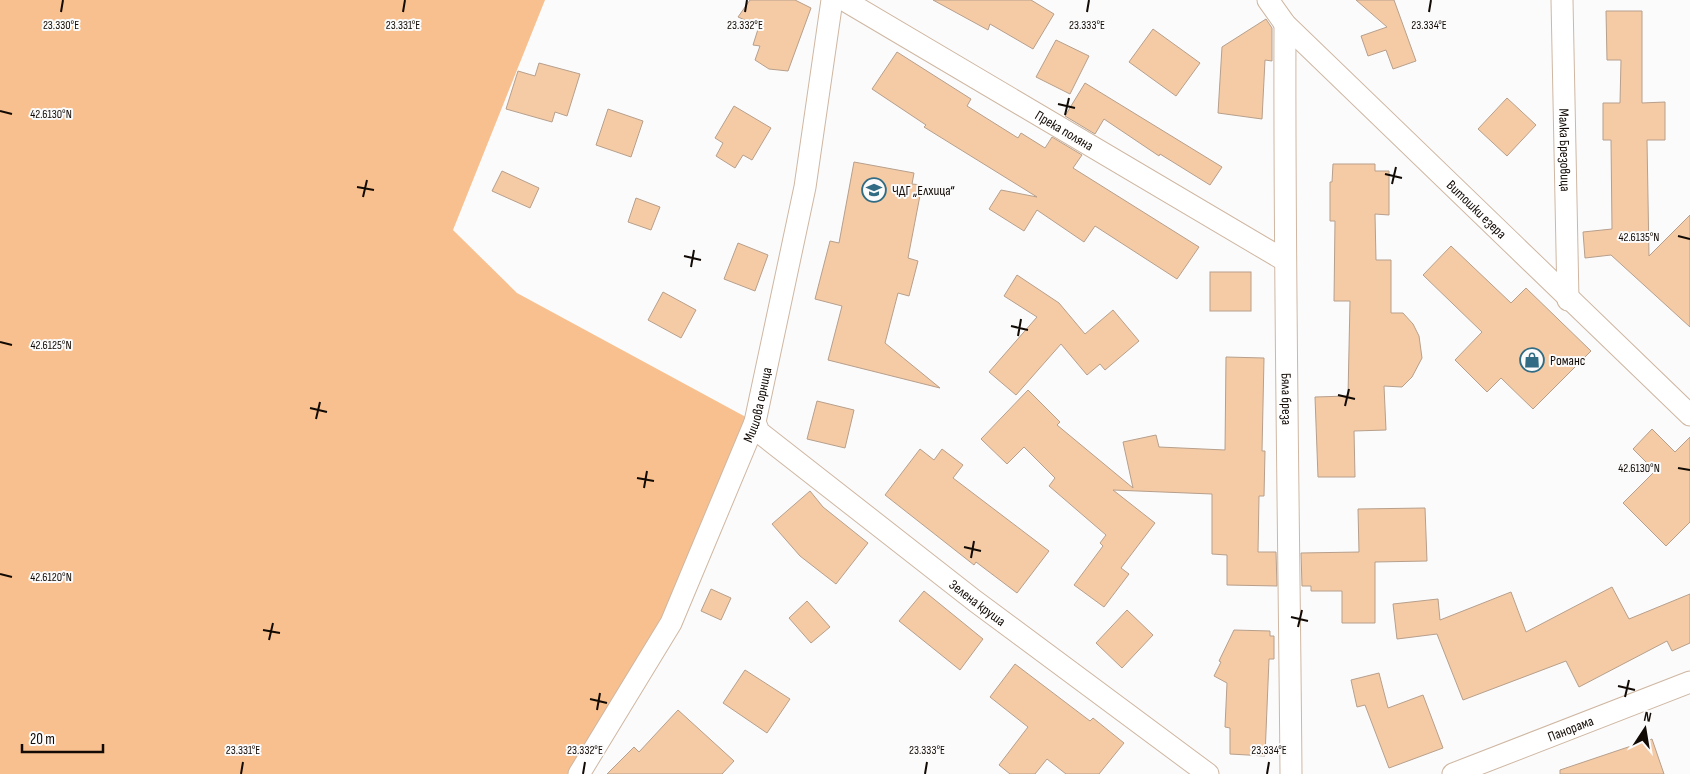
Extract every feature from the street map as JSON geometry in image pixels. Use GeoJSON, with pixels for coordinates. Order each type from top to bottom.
{"type":"FeatureCollection","features":[{"type":"Feature","properties":{"kind":"street","name":"Мишова орница"},"geometry":{"type":"LineString","coordinates":[[579,774],[671,623],[755,422],[805,187],[832,0]]}},
{"type":"Feature","properties":{"kind":"street","name":"Прека поляна"},"geometry":{"type":"LineString","coordinates":[[844,0],[1284,260]]}},
{"type":"Feature","properties":{"kind":"street","name":"Витошки езера"},"geometry":{"type":"LineString","coordinates":[[1268,0],[1285,24],[1690,416]]}},
{"type":"Feature","properties":{"kind":"street","name":"Малка Брезовица"},"geometry":{"type":"LineString","coordinates":[[1562,0],[1568,300]]}},
{"type":"Feature","properties":{"kind":"street","name":"Бяла бреза"},"geometry":{"type":"LineString","coordinates":[[1285,24],[1284,260],[1289,434],[1291,774]]}},
{"type":"Feature","properties":{"kind":"street","name":"Зелена круша"},"geometry":{"type":"LineString","coordinates":[[755,422],[759,432],[930,566],[1208,774]]}},
{"type":"Feature","properties":{"kind":"street","name":"Панорама"},"geometry":{"type":"LineString","coordinates":[[1453,774],[1690,682]]}},
{"type":"Feature","properties":{"kind":"shaded area"},"geometry":{"type":"Polygon","coordinates":[[[0,0],[545,0],[453,230],[517,293],[755,422],[671,623],[579,774],[0,774],[0,0]]]}},
{"type":"Feature","properties":{"kind":"building"},"geometry":{"type":"Polygon","coordinates":[[[750,0],[795,0],[811,8],[788,71],[769,69],[755,60],[760,46],[753,45],[759,26],[738,17],[750,0]]]}},
{"type":"Feature","properties":{"kind":"building"},"geometry":{"type":"Polygon","coordinates":[[[933,0],[1031,0],[1054,14],[1033,49],[990,24],[988,30],[933,0]]]}},
{"type":"Feature","properties":{"kind":"building"},"geometry":{"type":"Polygon","coordinates":[[[1356,0],[1394,0],[1416,61],[1393,69],[1386,50],[1368,56],[1361,36],[1387,27],[1356,0]]]}},
{"type":"Feature","properties":{"kind":"building"},"geometry":{"type":"Polygon","coordinates":[[[1606,11],[1642,11],[1642,103],[1665,102],[1665,140],[1647,140],[1649,256],[1690,215],[1690,327],[1611,255],[1585,258],[1583,232],[1612,229],[1611,140],[1603,140],[1603,103],[1620,103],[1621,60],[1607,60],[1606,11]]]}},
{"type":"Feature","properties":{"kind":"building"},"geometry":{"type":"Polygon","coordinates":[[[1266,19],[1272,28],[1272,61],[1265,60],[1262,119],[1218,113],[1222,47],[1266,19]]]}},
{"type":"Feature","properties":{"kind":"building"},"geometry":{"type":"Polygon","coordinates":[[[1153,29],[1200,63],[1176,96],[1129,62],[1153,29]]]}},
{"type":"Feature","properties":{"kind":"building"},"geometry":{"type":"Polygon","coordinates":[[[1056,40],[1089,56],[1070,94],[1036,77],[1056,40]]]}},
{"type":"Feature","properties":{"kind":"building"},"geometry":{"type":"Polygon","coordinates":[[[897,52],[971,99],[967,106],[1018,138],[1021,133],[1045,148],[1052,137],[1082,155],[1073,168],[1199,247],[1177,279],[1095,226],[1084,242],[1037,210],[1024,231],[989,209],[1001,190],[1037,197],[924,127],[926,125],[872,89],[897,52]]]}},
{"type":"Feature","properties":{"kind":"building"},"geometry":{"type":"Polygon","coordinates":[[[539,63],[580,74],[567,116],[555,112],[552,122],[506,109],[518,71],[535,76],[539,63]]]}},
{"type":"Feature","properties":{"kind":"building"},"geometry":{"type":"Polygon","coordinates":[[[1085,83],[1222,167],[1210,185],[1160,154],[1159,156],[1104,119],[1095,134],[1065,116],[1085,83]]]}},
{"type":"Feature","properties":{"kind":"building"},"geometry":{"type":"Polygon","coordinates":[[[1507,98],[1536,125],[1507,156],[1478,129],[1507,98]]]}},
{"type":"Feature","properties":{"kind":"building"},"geometry":{"type":"Polygon","coordinates":[[[734,106],[771,128],[752,160],[743,155],[735,168],[716,156],[723,143],[715,138],[734,106]]]}},
{"type":"Feature","properties":{"kind":"building"},"geometry":{"type":"Polygon","coordinates":[[[608,109],[643,121],[631,157],[596,145],[608,109]]]}},
{"type":"Feature","properties":{"kind":"building"},"geometry":{"type":"Polygon","coordinates":[[[854,162],[914,173],[912,184],[922,185],[908,258],[918,261],[909,296],[898,293],[885,343],[940,388],[828,360],[842,306],[815,299],[830,241],[839,243],[854,162]]]}},
{"type":"Feature","properties":{"kind":"building"},"geometry":{"type":"Polygon","coordinates":[[[1333,164],[1375,164],[1375,171],[1389,171],[1389,215],[1375,214],[1376,260],[1391,260],[1391,313],[1403,313],[1413,324],[1419,336],[1422,358],[1412,377],[1402,387],[1384,386],[1386,430],[1354,431],[1355,477],[1318,477],[1315,397],[1348,396],[1350,301],[1334,301],[1335,221],[1330,221],[1330,182],[1332,182],[1333,164]]]}},
{"type":"Feature","properties":{"kind":"building"},"geometry":{"type":"Polygon","coordinates":[[[502,171],[539,188],[530,208],[492,191],[502,171]]]}},
{"type":"Feature","properties":{"kind":"building"},"geometry":{"type":"Polygon","coordinates":[[[636,198],[660,207],[651,230],[628,222],[636,198]]]}},
{"type":"Feature","properties":{"kind":"building"},"geometry":{"type":"Polygon","coordinates":[[[738,243],[768,255],[755,291],[724,279],[738,243]]]}},
{"type":"Feature","properties":{"kind":"building"},"geometry":{"type":"Polygon","coordinates":[[[1451,246],[1511,303],[1526,288],[1591,351],[1533,409],[1501,378],[1487,392],[1455,360],[1482,332],[1423,275],[1451,246]]]}},
{"type":"Feature","properties":{"kind":"building"},"geometry":{"type":"Polygon","coordinates":[[[1210,272],[1251,272],[1251,311],[1210,311],[1210,272]]]}},
{"type":"Feature","properties":{"kind":"building"},"geometry":{"type":"Polygon","coordinates":[[[1017,275],[1059,303],[1085,334],[1113,310],[1139,341],[1105,370],[1100,364],[1087,375],[1061,344],[1016,395],[989,372],[1037,317],[1004,296],[1017,275]]]}},
{"type":"Feature","properties":{"kind":"building"},"geometry":{"type":"Polygon","coordinates":[[[663,292],[696,310],[681,338],[648,320],[663,292]]]}},
{"type":"Feature","properties":{"kind":"building"},"geometry":{"type":"Polygon","coordinates":[[[1226,357],[1264,358],[1262,451],[1265,451],[1264,496],[1259,496],[1258,552],[1276,552],[1277,586],[1227,585],[1227,555],[1212,554],[1212,494],[1113,490],[1155,523],[1121,568],[1129,574],[1104,607],[1074,585],[1103,546],[1100,543],[1106,535],[1049,486],[1055,478],[1024,447],[1007,464],[981,439],[1028,390],[1060,422],[1057,425],[1133,488],[1123,442],[1156,435],[1159,447],[1225,450],[1226,357]]]}},
{"type":"Feature","properties":{"kind":"building"},"geometry":{"type":"Polygon","coordinates":[[[817,401],[854,410],[845,448],[807,439],[817,401]]]}},
{"type":"Feature","properties":{"kind":"building"},"geometry":{"type":"Polygon","coordinates":[[[1652,429],[1675,452],[1690,437],[1690,522],[1666,546],[1623,503],[1655,471],[1633,449],[1652,429]]]}},
{"type":"Feature","properties":{"kind":"building"},"geometry":{"type":"Polygon","coordinates":[[[920,449],[934,460],[942,449],[963,465],[953,478],[1049,551],[1017,593],[976,562],[974,565],[885,495],[920,449]]]}},
{"type":"Feature","properties":{"kind":"building"},"geometry":{"type":"Polygon","coordinates":[[[810,491],[823,507],[868,543],[836,584],[800,556],[772,524],[810,491]]]}},
{"type":"Feature","properties":{"kind":"building"},"geometry":{"type":"Polygon","coordinates":[[[1425,508],[1427,561],[1375,562],[1375,623],[1342,623],[1342,591],[1311,591],[1311,586],[1302,586],[1301,553],[1359,552],[1358,509],[1425,508]]]}},
{"type":"Feature","properties":{"kind":"building"},"geometry":{"type":"Polygon","coordinates":[[[1612,587],[1629,619],[1690,594],[1690,643],[1672,651],[1667,641],[1579,687],[1566,661],[1463,700],[1437,634],[1397,639],[1393,604],[1438,599],[1440,620],[1511,592],[1526,632],[1612,587]]]}},
{"type":"Feature","properties":{"kind":"building"},"geometry":{"type":"Polygon","coordinates":[[[711,589],[731,598],[721,620],[701,611],[711,589]]]}},
{"type":"Feature","properties":{"kind":"building"},"geometry":{"type":"Polygon","coordinates":[[[924,591],[983,639],[960,670],[899,621],[924,591]]]}},
{"type":"Feature","properties":{"kind":"building"},"geometry":{"type":"Polygon","coordinates":[[[807,601],[830,627],[811,643],[789,618],[807,601]]]}},
{"type":"Feature","properties":{"kind":"building"},"geometry":{"type":"Polygon","coordinates":[[[1127,610],[1153,635],[1122,668],[1096,643],[1127,610]]]}},
{"type":"Feature","properties":{"kind":"building"},"geometry":{"type":"Polygon","coordinates":[[[1234,630],[1270,631],[1270,636],[1274,636],[1274,659],[1269,659],[1265,756],[1230,754],[1230,728],[1225,727],[1227,683],[1214,676],[1234,630]]]}},
{"type":"Feature","properties":{"kind":"building"},"geometry":{"type":"Polygon","coordinates":[[[1015,664],[1090,721],[1093,718],[1124,743],[1099,774],[1066,774],[1047,759],[1035,774],[1010,774],[999,765],[1028,727],[990,697],[1015,664]]]}},
{"type":"Feature","properties":{"kind":"building"},"geometry":{"type":"Polygon","coordinates":[[[745,670],[790,699],[767,733],[723,703],[745,670]]]}},
{"type":"Feature","properties":{"kind":"building"},"geometry":{"type":"Polygon","coordinates":[[[1379,673],[1388,708],[1423,695],[1443,748],[1389,768],[1365,705],[1357,707],[1351,680],[1379,673]]]}},
{"type":"Feature","properties":{"kind":"building"},"geometry":{"type":"Polygon","coordinates":[[[678,710],[734,761],[722,774],[607,774],[634,747],[639,752],[678,710]]]}},
{"type":"Feature","properties":{"kind":"building"},"geometry":{"type":"Polygon","coordinates":[[[1652,739],[1664,774],[1560,774],[1560,770],[1652,739]]]}},
{"type":"Feature","properties":{"kind":"place","name":"ЧДГ „Елхица“"},"geometry":{"type":"Point","coordinates":[874,190]}},
{"type":"Feature","properties":{"kind":"place","name":"Романс"},"geometry":{"type":"Point","coordinates":[1532,360]}}]}
